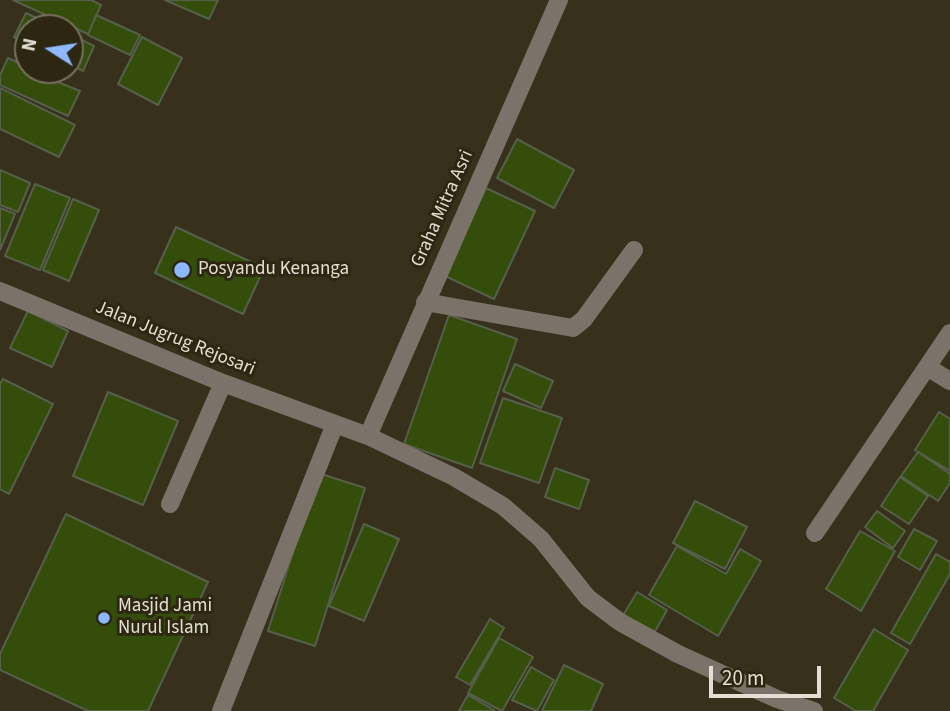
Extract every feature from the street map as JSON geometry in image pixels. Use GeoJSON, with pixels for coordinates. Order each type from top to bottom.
{"type":"FeatureCollection","features":[{"type":"Feature","properties":{"kind":"street","name":"Graha Mitra Asri"},"geometry":{"type":"LineString","coordinates":[[368,436],[559,0]]}},
{"type":"Feature","properties":{"kind":"street"},"geometry":{"type":"LineString","coordinates":[[425,302],[573,328],[584,319],[634,250]]}},
{"type":"Feature","properties":{"kind":"street","name":"Jalan Jugrug Rejosari"},"geometry":{"type":"LineString","coordinates":[[0,291],[223,383],[368,436],[454,477],[503,506],[541,539],[588,598],[620,622],[777,699],[814,711]]}},
{"type":"Feature","properties":{"kind":"street"},"geometry":{"type":"LineString","coordinates":[[815,533],[950,333]]}},
{"type":"Feature","properties":{"kind":"street"},"geometry":{"type":"LineString","coordinates":[[928,367],[950,381]]}},
{"type":"Feature","properties":{"kind":"street"},"geometry":{"type":"LineString","coordinates":[[170,504],[223,383]]}},
{"type":"Feature","properties":{"kind":"street"},"geometry":{"type":"LineString","coordinates":[[221,711],[335,424]]}},
{"type":"Feature","properties":{"kind":"building"},"geometry":{"type":"Polygon","coordinates":[[[13,0],[91,0],[101,5],[88,34],[84,32],[84,14],[44,14],[13,0]]]}},
{"type":"Feature","properties":{"kind":"building"},"geometry":{"type":"Polygon","coordinates":[[[165,0],[218,0],[209,19],[165,0]]]}},
{"type":"Feature","properties":{"kind":"building"},"geometry":{"type":"Polygon","coordinates":[[[96,15],[140,35],[130,55],[88,35],[96,15]]]}},
{"type":"Feature","properties":{"kind":"building"},"geometry":{"type":"Polygon","coordinates":[[[142,37],[182,58],[158,105],[118,84],[142,37]]]}},
{"type":"Feature","properties":{"kind":"building"},"geometry":{"type":"Polygon","coordinates":[[[84,41],[94,46],[84,69],[84,41]]]}},
{"type":"Feature","properties":{"kind":"building"},"geometry":{"type":"Polygon","coordinates":[[[8,58],[14,61],[14,84],[63,84],[80,91],[68,116],[0,85],[0,75],[8,58]]]}},
{"type":"Feature","properties":{"kind":"building"},"geometry":{"type":"Polygon","coordinates":[[[0,88],[75,125],[59,157],[0,129],[0,88]]]}},
{"type":"Feature","properties":{"kind":"building"},"geometry":{"type":"Polygon","coordinates":[[[517,139],[574,170],[554,208],[497,178],[517,139]]]}},
{"type":"Feature","properties":{"kind":"building"},"geometry":{"type":"Polygon","coordinates":[[[0,170],[30,183],[18,212],[0,205],[0,170]]]}},
{"type":"Feature","properties":{"kind":"building"},"geometry":{"type":"Polygon","coordinates":[[[35,184],[70,198],[40,270],[5,256],[35,184]]]}},
{"type":"Feature","properties":{"kind":"building"},"geometry":{"type":"Polygon","coordinates":[[[486,188],[535,211],[494,299],[445,276],[486,188]]]}},
{"type":"Feature","properties":{"kind":"building"},"geometry":{"type":"Polygon","coordinates":[[[73,199],[99,210],[69,281],[43,270],[73,199]]]}},
{"type":"Feature","properties":{"kind":"building"},"geometry":{"type":"Polygon","coordinates":[[[0,208],[15,214],[0,250],[0,208]]]}},
{"type":"Feature","properties":{"kind":"building"},"geometry":{"type":"Polygon","coordinates":[[[176,227],[264,268],[243,314],[155,273],[176,227]]]}},
{"type":"Feature","properties":{"kind":"building"},"geometry":{"type":"Polygon","coordinates":[[[28,311],[68,331],[52,367],[10,348],[28,311]]]}},
{"type":"Feature","properties":{"kind":"building"},"geometry":{"type":"Polygon","coordinates":[[[449,315],[517,339],[472,468],[404,444],[449,315]]]}},
{"type":"Feature","properties":{"kind":"building"},"geometry":{"type":"Polygon","coordinates":[[[515,364],[553,381],[541,408],[503,391],[515,364]]]}},
{"type":"Feature","properties":{"kind":"building"},"geometry":{"type":"Polygon","coordinates":[[[3,379],[53,404],[9,494],[0,489],[0,384],[3,379]]]}},
{"type":"Feature","properties":{"kind":"building"},"geometry":{"type":"Polygon","coordinates":[[[108,392],[178,421],[143,505],[73,476],[108,392]]]}},
{"type":"Feature","properties":{"kind":"building"},"geometry":{"type":"Polygon","coordinates":[[[503,398],[562,418],[539,483],[480,463],[503,398]]]}},
{"type":"Feature","properties":{"kind":"building"},"geometry":{"type":"Polygon","coordinates":[[[939,412],[950,419],[950,471],[915,450],[939,412]]]}},
{"type":"Feature","properties":{"kind":"building"},"geometry":{"type":"Polygon","coordinates":[[[918,452],[950,474],[950,483],[938,501],[901,476],[918,452]]]}},
{"type":"Feature","properties":{"kind":"building"},"geometry":{"type":"Polygon","coordinates":[[[555,468],[589,480],[579,509],[545,497],[555,468]]]}},
{"type":"Feature","properties":{"kind":"building"},"geometry":{"type":"Polygon","coordinates":[[[318,473],[365,488],[315,646],[268,631],[318,473]]]}},
{"type":"Feature","properties":{"kind":"building"},"geometry":{"type":"Polygon","coordinates":[[[900,477],[928,496],[909,524],[881,506],[900,477]]]}},
{"type":"Feature","properties":{"kind":"building"},"geometry":{"type":"Polygon","coordinates":[[[695,501],[747,527],[725,569],[673,543],[695,501]]]}},
{"type":"Feature","properties":{"kind":"building"},"geometry":{"type":"Polygon","coordinates":[[[877,511],[905,531],[893,548],[865,527],[877,511]]]}},
{"type":"Feature","properties":{"kind":"building","name":"Masjid Jami Nurul Islam"},"geometry":{"type":"Polygon","coordinates":[[[66,514],[208,582],[148,711],[88,711],[0,670],[0,654],[66,514]]]}},
{"type":"Feature","properties":{"kind":"building"},"geometry":{"type":"Polygon","coordinates":[[[364,524],[399,539],[364,621],[329,606],[364,524]]]}},
{"type":"Feature","properties":{"kind":"building"},"geometry":{"type":"Polygon","coordinates":[[[914,529],[937,541],[920,570],[898,557],[914,529]]]}},
{"type":"Feature","properties":{"kind":"building"},"geometry":{"type":"Polygon","coordinates":[[[860,531],[895,551],[861,611],[826,589],[860,531]]]}},
{"type":"Feature","properties":{"kind":"building"},"geometry":{"type":"Polygon","coordinates":[[[677,546],[726,574],[740,549],[761,561],[718,636],[649,595],[677,546]]]}},
{"type":"Feature","properties":{"kind":"building"},"geometry":{"type":"Polygon","coordinates":[[[936,554],[950,562],[950,574],[910,644],[891,633],[936,554]]]}},
{"type":"Feature","properties":{"kind":"building"},"geometry":{"type":"Polygon","coordinates":[[[637,592],[667,610],[653,635],[622,617],[637,592]]]}},
{"type":"Feature","properties":{"kind":"building"},"geometry":{"type":"Polygon","coordinates":[[[490,619],[504,628],[470,685],[456,677],[490,619]]]}},
{"type":"Feature","properties":{"kind":"building"},"geometry":{"type":"Polygon","coordinates":[[[874,629],[908,650],[873,711],[856,711],[834,698],[874,629]]]}},
{"type":"Feature","properties":{"kind":"building"},"geometry":{"type":"Polygon","coordinates":[[[499,638],[533,657],[502,711],[468,693],[499,638]]]}},
{"type":"Feature","properties":{"kind":"building"},"geometry":{"type":"Polygon","coordinates":[[[564,665],[603,684],[591,711],[542,711],[564,665]]]}},
{"type":"Feature","properties":{"kind":"building"},"geometry":{"type":"Polygon","coordinates":[[[531,667],[554,680],[537,711],[512,700],[531,667]]]}},
{"type":"Feature","properties":{"kind":"building"},"geometry":{"type":"Polygon","coordinates":[[[468,695],[494,710],[494,711],[459,711],[468,695]]]}},
{"type":"Feature","properties":{"kind":"place","name":"Posyandu Kenanga"},"geometry":{"type":"Point","coordinates":[182,270]}},
{"type":"Feature","properties":{"kind":"place","name":"Masjid Jami Nurul Islam"},"geometry":{"type":"Point","coordinates":[104,618]}}]}
